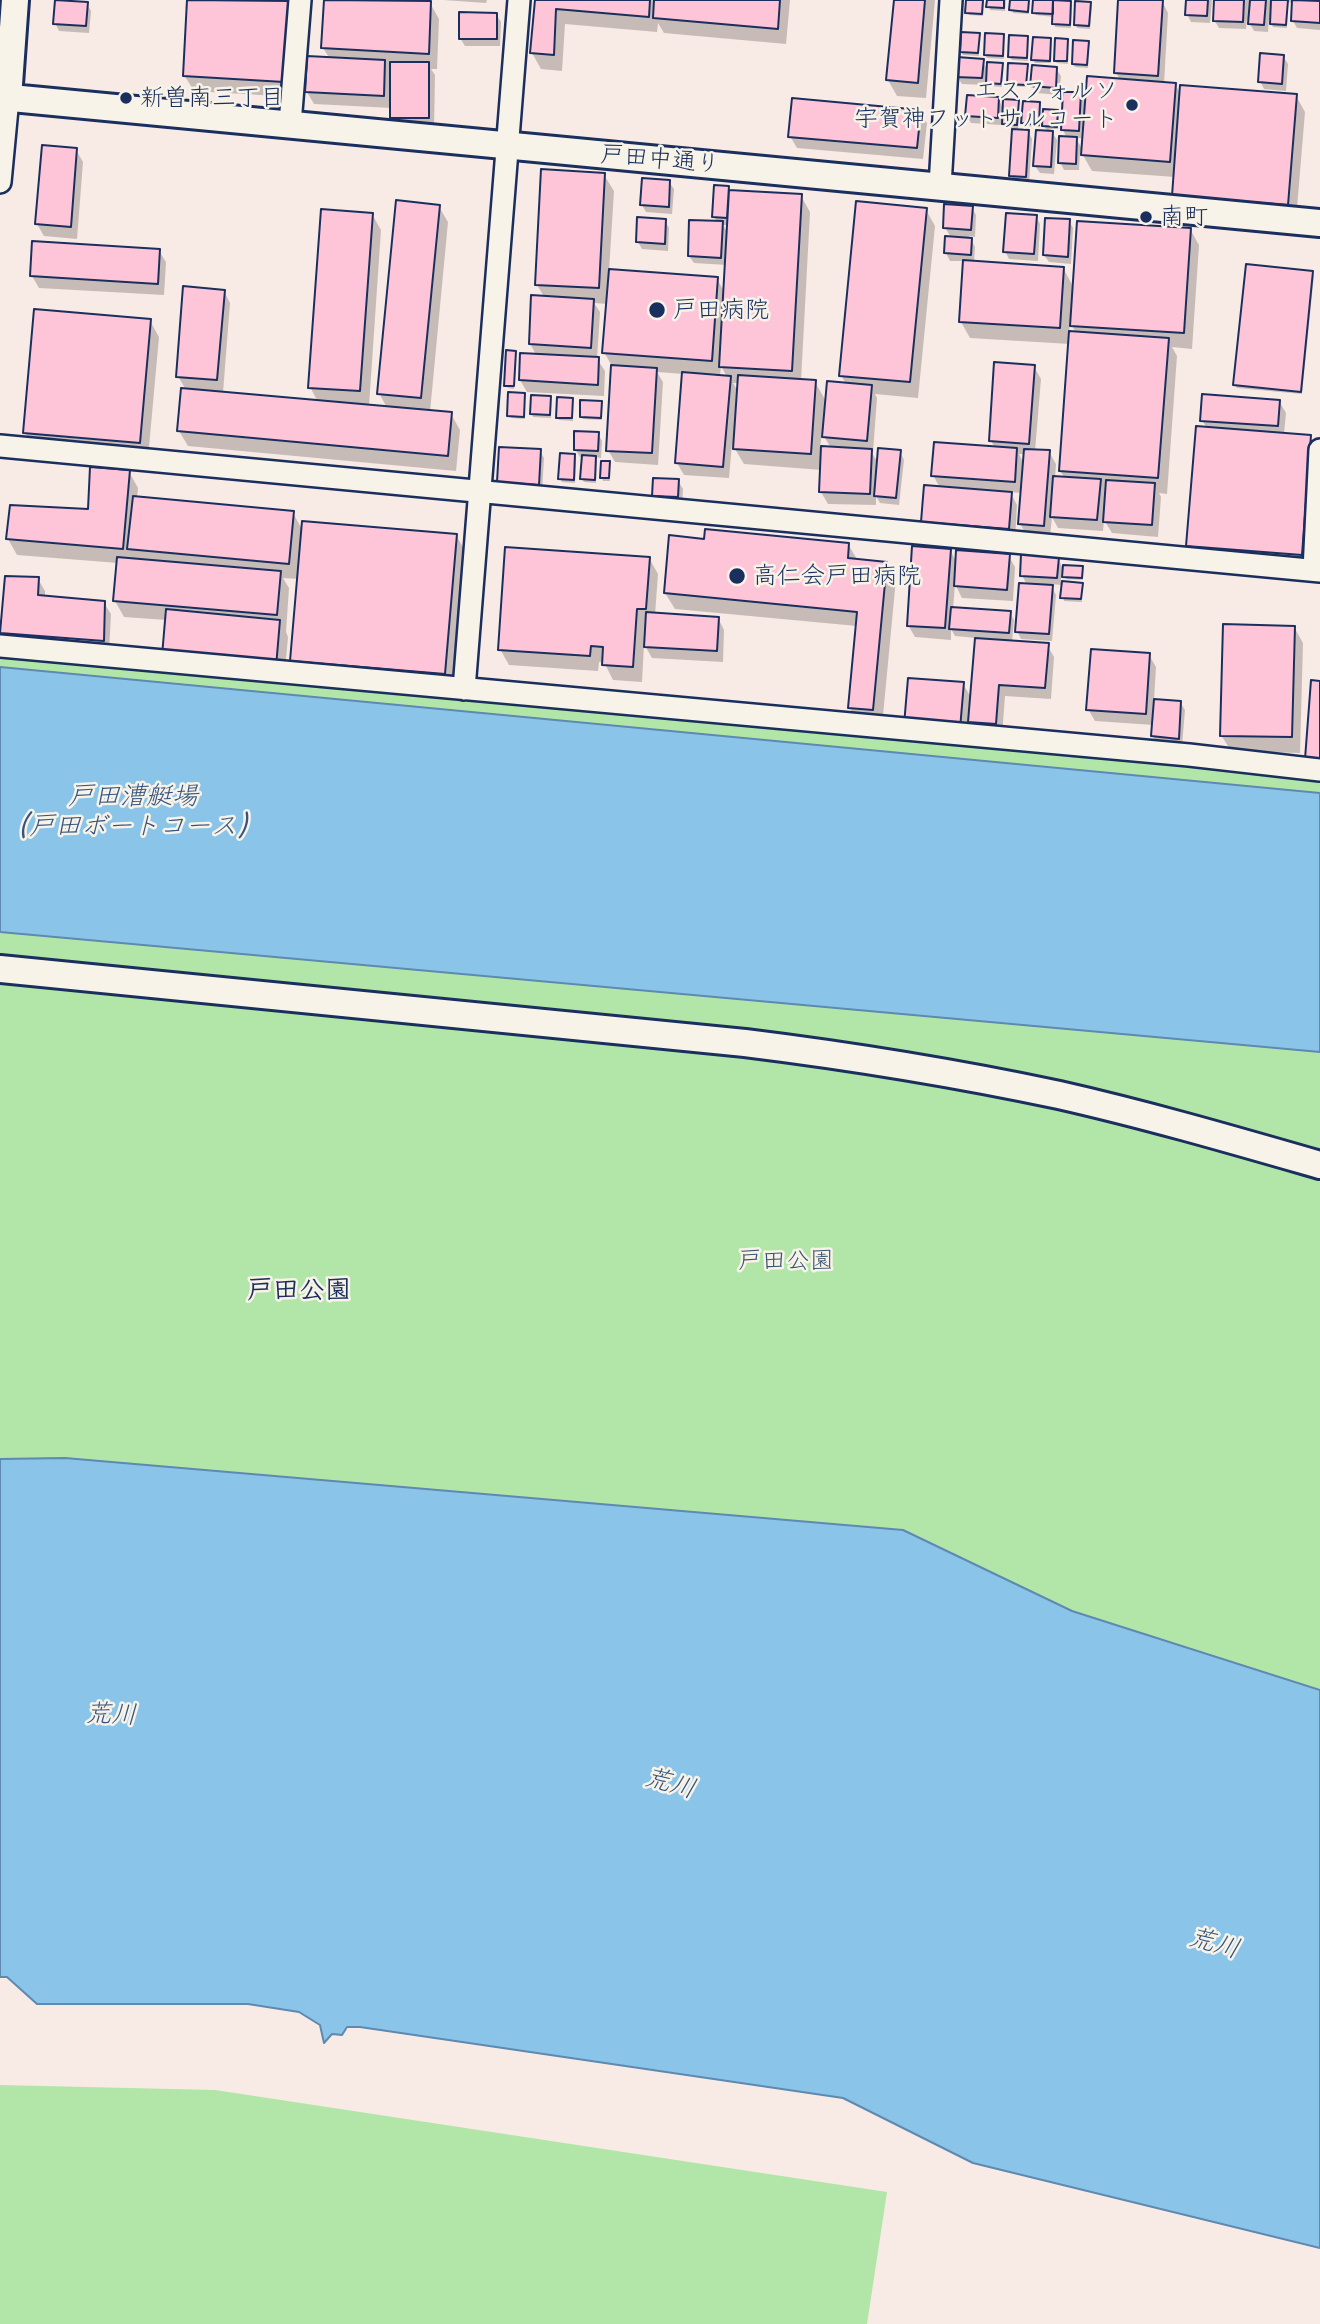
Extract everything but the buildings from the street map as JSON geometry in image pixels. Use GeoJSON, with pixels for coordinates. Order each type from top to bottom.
{"type":"FeatureCollection","features":[{"type":"Feature","properties":{"kind":"street"},"geometry":{"type":"LineString","coordinates":[[0,182],[4,97],[15,0]]}},
{"type":"Feature","properties":{"kind":"street"},"geometry":{"type":"LineString","coordinates":[[290,124],[300,0]]}},
{"type":"Feature","properties":{"kind":"street"},"geometry":{"type":"LineString","coordinates":[[464,689],[519,0]]}},
{"type":"Feature","properties":{"kind":"street"},"geometry":{"type":"LineString","coordinates":[[940,186],[951,0]]}},
{"type":"Feature","properties":{"kind":"street","name":"戸田中通り"},"geometry":{"type":"LineString","coordinates":[[4,97],[1320,223]]}},
{"type":"Feature","properties":{"kind":"street"},"geometry":{"type":"LineString","coordinates":[[0,446],[1317,570],[1320,450]]}},
{"type":"Feature","properties":{"kind":"street"},"geometry":{"type":"LineString","coordinates":[[0,646],[1189,755],[1320,770]]}},
{"type":"Feature","properties":{"kind":"street"},"geometry":{"type":"LineString","coordinates":[[0,969],[731,1041],[835,1054],[1060,1096],[1168,1122],[1320,1165]]}},
{"type":"Feature","properties":{"kind":"green space","name":"戸田公園"},"geometry":{"type":"Polygon","coordinates":[[[0,658],[1320,774],[1320,1972],[0,1713],[0,658]]]}},
{"type":"Feature","properties":{"kind":"green space"},"geometry":{"type":"Polygon","coordinates":[[[0,2085],[215,2090],[887,2192],[867,2324],[0,2324],[0,2085]]]}},
{"type":"Feature","properties":{"kind":"water","name":"戸田漕艇場 (戸田ボートコース)"},"geometry":{"type":"Polygon","coordinates":[[[0,667],[1320,793],[1320,1052],[0,932],[0,667]]]}},
{"type":"Feature","properties":{"kind":"water","name":"荒川"},"geometry":{"type":"Polygon","coordinates":[[[65,1458],[903,1530],[1072,1611],[1320,1690],[1320,2248],[973,2163],[843,2098],[360,2027],[347,2027],[342,2035],[332,2034],[324,2043],[320,2025],[299,2012],[248,2004],[37,2004],[7,1977],[0,1977],[0,1459],[65,1458]]]}},
{"type":"Feature","properties":{"kind":"place","name":"新曽南三丁目"},"geometry":{"type":"Point","coordinates":[126,98]}},
{"type":"Feature","properties":{"kind":"place","name":"エスフォルソ 宇賀神フットサルコート"},"geometry":{"type":"Point","coordinates":[1132,105]}},
{"type":"Feature","properties":{"kind":"place","name":"南町"},"geometry":{"type":"Point","coordinates":[1146,217]}},
{"type":"Feature","properties":{"kind":"place","name":"戸田病院"},"geometry":{"type":"Point","coordinates":[657,310]}},
{"type":"Feature","properties":{"kind":"place","name":"高仁会戸田病院"},"geometry":{"type":"Point","coordinates":[737,576]}},
{"type":"Feature","properties":{"kind":"district","name":"戸田公園"},"geometry":{"type":"Point","coordinates":[299,1291]}}]}
